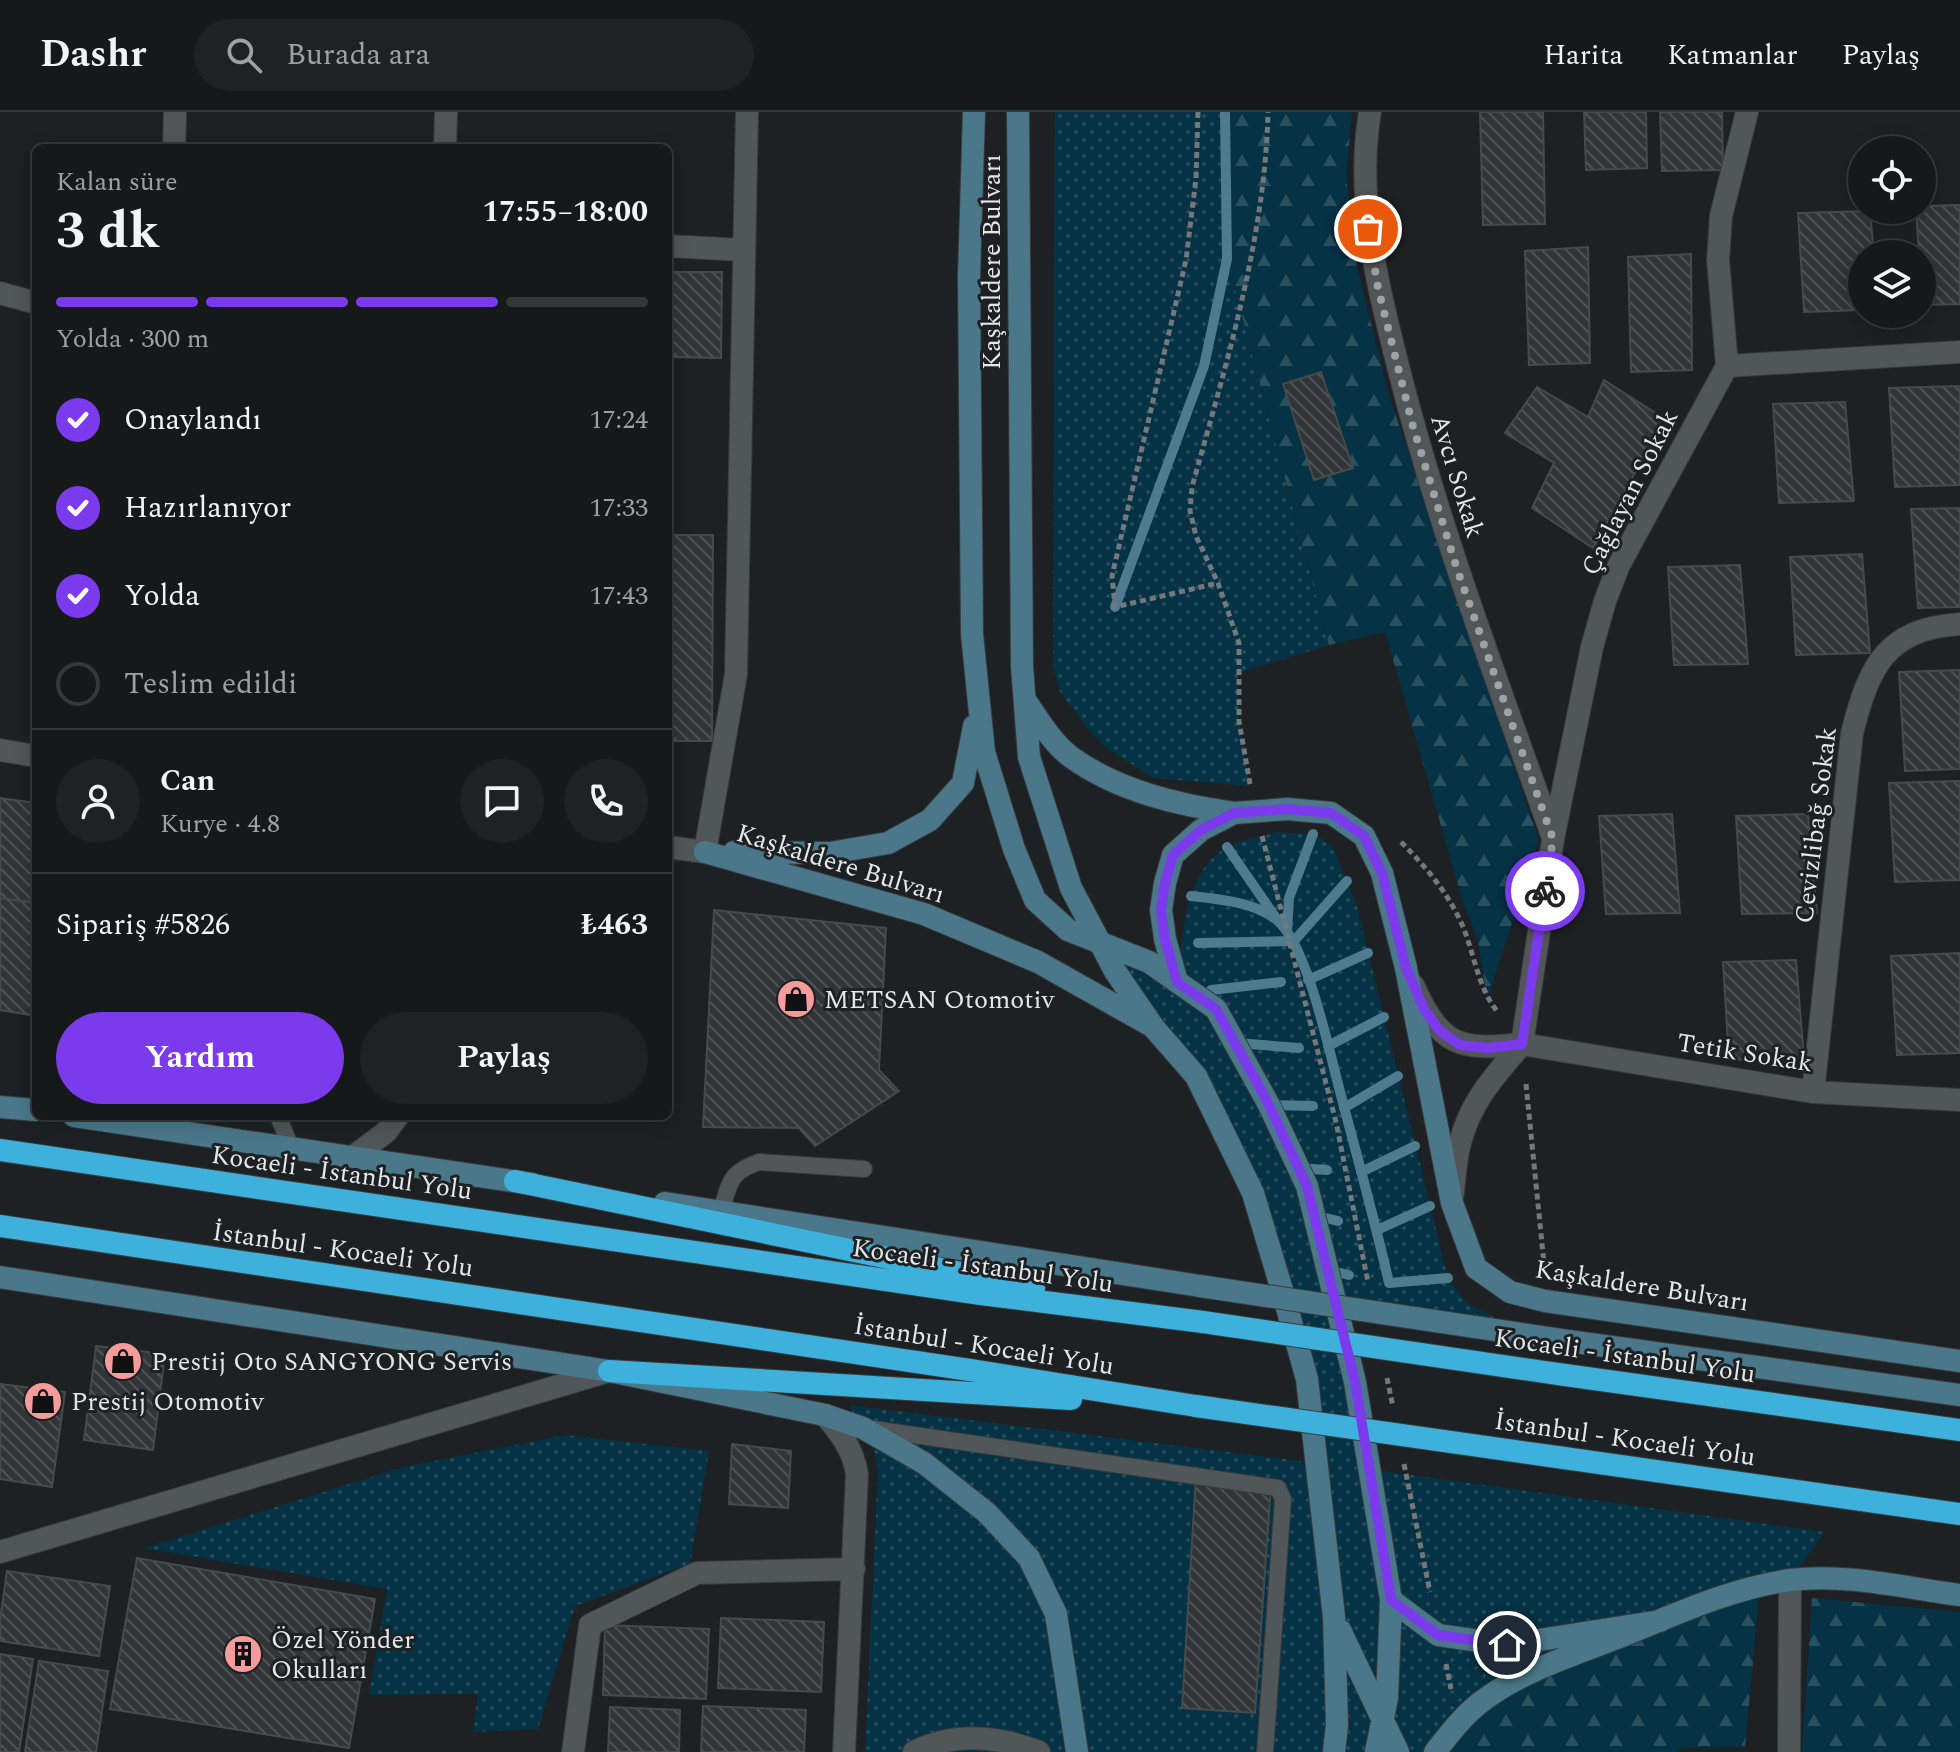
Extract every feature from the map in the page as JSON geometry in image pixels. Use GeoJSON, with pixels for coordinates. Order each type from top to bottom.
{"type":"FeatureCollection","features":[{"type":"Feature","properties":{"kind":"highway","name":"Kocaeli - İstanbul Yolu"},"geometry":{"type":"LineString","coordinates":[[0,1150],[981,1294],[1203,1322],[1960,1430]]}},
{"type":"Feature","properties":{"kind":"highway"},"geometry":{"type":"LineString","coordinates":[[515,1181],[1203,1322]]}},
{"type":"Feature","properties":{"kind":"highway","name":"İstanbul - Kocaeli Yolu"},"geometry":{"type":"LineString","coordinates":[[0,1226],[1196,1406],[1960,1514]]}},
{"type":"Feature","properties":{"kind":"highway"},"geometry":{"type":"LineString","coordinates":[[609,1371],[1196,1406]]}},
{"type":"Feature","properties":{"kind":"main road","name":"Kaşkaldere Bulvarı"},"geometry":{"type":"LineString","coordinates":[[974,112],[969,293],[972,634],[984,752],[1014,849],[1035,900],[1068,930],[1149,962],[1216,1009],[1265,1097],[1307,1186],[1355,1382],[1391,1600],[1387,1698],[1376,1752]]}},
{"type":"Feature","properties":{"kind":"main road","name":"Kaşkaldere Bulvarı"},"geometry":{"type":"LineString","coordinates":[[1018,112],[1021,650],[1029,757],[1071,888],[1115,971],[1154,1028],[1196,1076],[1253,1193],[1307,1379],[1334,1617],[1337,1725],[1334,1752]]}},
{"type":"Feature","properties":{"kind":"main road","name":"Kaşkaldere Bulvarı"},"geometry":{"type":"LineString","coordinates":[[1024,699],[1050,736],[1070,757],[1110,779],[1199,808],[1331,813],[1364,836],[1382,873],[1406,968],[1452,1203],[1476,1268],[1510,1292],[1545,1301],[1960,1361]]}},
{"type":"Feature","properties":{"kind":"main road","name":"Kaşkaldere Bulvarı"},"geometry":{"type":"LineString","coordinates":[[705,852],[830,853],[888,843],[930,820],[963,783],[979,703]]}},
{"type":"Feature","properties":{"kind":"main road","name":"Kaşkaldere Bulvarı"},"geometry":{"type":"LineString","coordinates":[[1177,982],[1161,910],[1173,855],[1201,830],[1244,812]]}},
{"type":"Feature","properties":{"kind":"main road","name":"Kaşkaldere Bulvarı"},"geometry":{"type":"LineString","coordinates":[[705,852],[924,914],[1038,962],[1154,1028]]}},
{"type":"Feature","properties":{"kind":"main road"},"geometry":{"type":"LineString","coordinates":[[0,1107],[32,1108]]}},
{"type":"Feature","properties":{"kind":"main road"},"geometry":{"type":"LineString","coordinates":[[102,1120],[1568,1341],[1960,1395]]}},
{"type":"Feature","properties":{"kind":"main road"},"geometry":{"type":"LineString","coordinates":[[0,1277],[609,1371],[825,1415],[863,1428],[924,1463],[987,1513],[1029,1558],[1056,1614],[1077,1752]]}},
{"type":"Feature","properties":{"kind":"main road"},"geometry":{"type":"LineString","coordinates":[[1435,1752],[1456,1725],[1484,1699],[1551,1664],[1760,1586],[1790,1580],[1835,1578],[1960,1595]]}},
{"type":"Feature","properties":{"kind":"main road"},"geometry":{"type":"LineString","coordinates":[[1391,1600],[1438,1635],[1507,1645],[1660,1621]]}},
{"type":"Feature","properties":{"kind":"main road","name":"Kaşkaldere Bulvarı"},"geometry":{"type":"LineString","coordinates":[[1334,1617],[1398,1752]]}},
{"type":"Feature","properties":{"kind":"street"},"geometry":{"type":"LineString","coordinates":[[174,144],[175,112]]}},
{"type":"Feature","properties":{"kind":"street"},"geometry":{"type":"LineString","coordinates":[[445,144],[446,112]]}},
{"type":"Feature","properties":{"kind":"street"},"geometry":{"type":"LineString","coordinates":[[672,848],[705,852],[736,674],[747,112]]}},
{"type":"Feature","properties":{"kind":"street"},"geometry":{"type":"LineString","coordinates":[[1747,112],[1721,216],[1718,275],[1727,366],[1960,352]]}},
{"type":"Feature","properties":{"kind":"street","name":"Avcı Sokak"},"geometry":{"type":"LineString","coordinates":[[1368,114],[1368,229],[1378,288],[1412,423],[1457,569],[1553,839]]}},
{"type":"Feature","properties":{"kind":"street"},"geometry":{"type":"LineString","coordinates":[[672,246],[743,250]]}},
{"type":"Feature","properties":{"kind":"street"},"geometry":{"type":"LineString","coordinates":[[0,293],[32,302]]}},
{"type":"Feature","properties":{"kind":"street","name":"Çağlayan Sokak"},"geometry":{"type":"LineString","coordinates":[[1522,1044],[1553,839],[1592,647],[1605,601],[1619,565],[1727,366]]}},
{"type":"Feature","properties":{"kind":"street","name":"Cevizlibağ Sokak"},"geometry":{"type":"LineString","coordinates":[[1813,1092],[1852,733],[1861,697],[1876,665],[1895,644],[1920,630],[1960,624]]}},
{"type":"Feature","properties":{"kind":"street"},"geometry":{"type":"LineString","coordinates":[[0,750],[32,755]]}},
{"type":"Feature","properties":{"kind":"street","name":"Tetik Sokak"},"geometry":{"type":"LineString","coordinates":[[1406,968],[1424,1009],[1439,1030],[1460,1045],[1488,1048],[1522,1044],[1813,1092],[1960,1100]]}},
{"type":"Feature","properties":{"kind":"street"},"geometry":{"type":"LineString","coordinates":[[1452,1203],[1460,1144],[1468,1117],[1480,1094],[1522,1044]]}},
{"type":"Feature","properties":{"kind":"street"},"geometry":{"type":"LineString","coordinates":[[354,1156],[386,1132],[395,1120]]}},
{"type":"Feature","properties":{"kind":"street"},"geometry":{"type":"LineString","coordinates":[[0,1552],[609,1371]]}},
{"type":"Feature","properties":{"kind":"street"},"geometry":{"type":"LineString","coordinates":[[825,1415],[845,1438],[854,1456],[857,1474],[844,1752]]}},
{"type":"Feature","properties":{"kind":"street"},"geometry":{"type":"LineString","coordinates":[[573,1752],[590,1625],[697,1573],[854,1569]]}},
{"type":"Feature","properties":{"kind":"street"},"geometry":{"type":"LineString","coordinates":[[1789,1752],[1790,1580]]}},
{"type":"Feature","properties":{"kind":"street"},"geometry":{"type":"LineString","coordinates":[[914,1752],[937,1742],[960,1738],[1015,1743],[1039,1752]]}},
{"type":"Feature","properties":{"kind":"lane"},"geometry":{"type":"LineString","coordinates":[[280,1120],[291,1147]]}},
{"type":"Feature","properties":{"kind":"lane"},"geometry":{"type":"LineString","coordinates":[[721,1211],[731,1177],[759,1162],[864,1169]]}},
{"type":"Feature","properties":{"kind":"lane"},"geometry":{"type":"LineString","coordinates":[[863,1428],[1278,1488],[1283,1499],[1265,1752]]}},
{"type":"Feature","properties":{"kind":"path"},"geometry":{"type":"LineString","coordinates":[[1198,112],[1196,178],[1186,260],[1112,576],[1115,607],[1218,583]]}},
{"type":"Feature","properties":{"kind":"path"},"geometry":{"type":"LineString","coordinates":[[1268,112],[1268,143],[1257,227],[1242,297],[1192,487],[1190,511],[1196,536],[1218,583],[1239,643],[1244,812],[1283,914],[1292,953]]}},
{"type":"Feature","properties":{"kind":"green space"},"geometry":{"type":"Polygon","coordinates":[[[1055,112],[1225,112],[1227,259],[1329,645],[1238,673],[1239,721],[1250,786],[1153,778],[1109,750],[1087,728],[1059,690],[1053,665],[1055,112]]]}},
{"type":"Feature","properties":{"kind":"green space"},"geometry":{"type":"Polygon","coordinates":[[[1225,112],[1352,112],[1346,176],[1357,267],[1389,395],[1539,841],[1487,999],[1478,941],[1463,902],[1385,632],[1329,645],[1227,259],[1225,112]]]}},
{"type":"Feature","properties":{"kind":"green space"},"geometry":{"type":"Polygon","coordinates":[[[1276,832],[1313,834],[1333,846],[1357,907],[1448,1278],[1467,1303],[1503,1322],[1332,1293],[1369,1469],[1825,1532],[1790,1580],[1435,1752],[865,1752],[878,1470],[875,1453],[849,1405],[1316,1463],[1253,1193],[1196,1076],[1100,943],[1177,982],[1188,907],[1202,872],[1213,858],[1228,847],[1276,832]],[[1271,1485],[1182,1707],[1255,1712],[1271,1485]]]}},
{"type":"Feature","properties":{"kind":"green space"},"geometry":{"type":"Polygon","coordinates":[[[566,1435],[709,1451],[690,1564],[575,1606],[538,1729],[473,1732],[478,1694],[369,1695],[387,1589],[144,1548],[404,1467],[566,1435]]]}},
{"type":"Feature","properties":{"kind":"green space"},"geometry":{"type":"Polygon","coordinates":[[[1760,1586],[1745,1747],[1683,1748],[1678,1752],[1435,1752],[1484,1699],[1760,1586]]]}},
{"type":"Feature","properties":{"kind":"green space"},"geometry":{"type":"Polygon","coordinates":[[[1812,1598],[1960,1612],[1960,1752],[1802,1752],[1812,1598]]]}},
{"type":"Feature","properties":{"kind":"building"},"geometry":{"type":"Polygon","coordinates":[[[1480,112],[1543,112],[1545,224],[1483,225],[1480,112]]]}},
{"type":"Feature","properties":{"kind":"building"},"geometry":{"type":"Polygon","coordinates":[[[1584,112],[1646,112],[1647,168],[1586,170],[1584,112]]]}},
{"type":"Feature","properties":{"kind":"building"},"geometry":{"type":"Polygon","coordinates":[[[1660,112],[1722,112],[1723,170],[1662,171],[1660,112]]]}},
{"type":"Feature","properties":{"kind":"building"},"geometry":{"type":"Polygon","coordinates":[[[1960,205],[1960,304],[1936,305],[1936,240],[1918,240],[1917,224],[1936,224],[1936,206],[1960,205]]]}},
{"type":"Feature","properties":{"kind":"building"},"geometry":{"type":"Polygon","coordinates":[[[1848,212],[1848,224],[1871,224],[1873,240],[1848,240],[1848,310],[1804,312],[1798,213],[1848,212]]]}},
{"type":"Feature","properties":{"kind":"building"},"geometry":{"type":"Polygon","coordinates":[[[1588,247],[1590,363],[1529,365],[1525,251],[1588,247]]]}},
{"type":"Feature","properties":{"kind":"building"},"geometry":{"type":"Polygon","coordinates":[[[1691,254],[1692,370],[1631,372],[1628,257],[1691,254]]]}},
{"type":"Feature","properties":{"kind":"building"},"geometry":{"type":"Polygon","coordinates":[[[672,272],[722,272],[721,358],[672,357],[672,272]]]}},
{"type":"Feature","properties":{"kind":"building"},"geometry":{"type":"Polygon","coordinates":[[[1321,372],[1353,468],[1314,480],[1283,384],[1321,372]]]}},
{"type":"Feature","properties":{"kind":"building"},"geometry":{"type":"Polygon","coordinates":[[[1604,380],[1665,419],[1593,548],[1532,508],[1554,463],[1505,433],[1537,387],[1588,417],[1604,380]]]}},
{"type":"Feature","properties":{"kind":"building"},"geometry":{"type":"Polygon","coordinates":[[[1960,386],[1960,485],[1895,487],[1889,388],[1960,386]]]}},
{"type":"Feature","properties":{"kind":"building"},"geometry":{"type":"Polygon","coordinates":[[[1845,402],[1854,501],[1779,503],[1773,404],[1845,402]]]}},
{"type":"Feature","properties":{"kind":"building"},"geometry":{"type":"Polygon","coordinates":[[[1960,508],[1960,607],[1918,608],[1911,509],[1960,508]]]}},
{"type":"Feature","properties":{"kind":"building"},"geometry":{"type":"Polygon","coordinates":[[[672,535],[713,535],[712,741],[672,741],[672,535]]]}},
{"type":"Feature","properties":{"kind":"building"},"geometry":{"type":"Polygon","coordinates":[[[1862,554],[1870,653],[1796,655],[1790,557],[1862,554]]]}},
{"type":"Feature","properties":{"kind":"building"},"geometry":{"type":"Polygon","coordinates":[[[1740,565],[1748,664],[1674,665],[1668,567],[1740,565]]]}},
{"type":"Feature","properties":{"kind":"building"},"geometry":{"type":"Polygon","coordinates":[[[1960,670],[1960,769],[1905,771],[1899,672],[1960,670]]]}},
{"type":"Feature","properties":{"kind":"building"},"geometry":{"type":"Polygon","coordinates":[[[1960,781],[1960,880],[1895,882],[1889,783],[1960,781]]]}},
{"type":"Feature","properties":{"kind":"building"},"geometry":{"type":"Polygon","coordinates":[[[0,798],[32,802],[30,902],[0,898],[0,798]]]}},
{"type":"Feature","properties":{"kind":"building"},"geometry":{"type":"Polygon","coordinates":[[[1672,814],[1680,913],[1606,914],[1599,816],[1672,814]]]}},
{"type":"Feature","properties":{"kind":"building"},"geometry":{"type":"Polygon","coordinates":[[[1808,814],[1817,913],[1742,914],[1736,816],[1808,814]]]}},
{"type":"Feature","properties":{"kind":"building"},"geometry":{"type":"Polygon","coordinates":[[[0,898],[32,902],[32,1015],[0,1010],[0,898]]]}},
{"type":"Feature","properties":{"kind":"building","name":"METSAN Otomotiv"},"geometry":{"type":"Polygon","coordinates":[[[714,910],[886,928],[879,1070],[899,1091],[815,1146],[799,1128],[703,1127],[714,910]]]}},
{"type":"Feature","properties":{"kind":"building"},"geometry":{"type":"Polygon","coordinates":[[[1960,953],[1960,1053],[1897,1055],[1891,956],[1960,953]]]}},
{"type":"Feature","properties":{"kind":"building"},"geometry":{"type":"Polygon","coordinates":[[[1796,960],[1804,1059],[1729,1060],[1723,962],[1796,960]]]}},
{"type":"Feature","properties":{"kind":"building"},"geometry":{"type":"Polygon","coordinates":[[[96,1346],[165,1354],[153,1450],[84,1440],[96,1346]]]}},
{"type":"Feature","properties":{"kind":"building"},"geometry":{"type":"Polygon","coordinates":[[[0,1384],[65,1392],[52,1487],[0,1479],[0,1384]]]}},
{"type":"Feature","properties":{"kind":"building"},"geometry":{"type":"Polygon","coordinates":[[[732,1444],[791,1451],[788,1508],[729,1504],[732,1444]]]}},
{"type":"Feature","properties":{"kind":"building"},"geometry":{"type":"Polygon","coordinates":[[[1196,1476],[1271,1485],[1255,1713],[1182,1708],[1196,1476]]]}},
{"type":"Feature","properties":{"kind":"building","name":"Özel Yönder Okulları"},"geometry":{"type":"Polygon","coordinates":[[[137,1558],[375,1599],[349,1748],[110,1709],[137,1558]]]}},
{"type":"Feature","properties":{"kind":"building"},"geometry":{"type":"Polygon","coordinates":[[[7,1571],[110,1586],[99,1656],[0,1641],[7,1571]]]}},
{"type":"Feature","properties":{"kind":"building"},"geometry":{"type":"Polygon","coordinates":[[[721,1618],[824,1622],[821,1692],[718,1688],[721,1618]]]}},
{"type":"Feature","properties":{"kind":"building"},"geometry":{"type":"Polygon","coordinates":[[[605,1625],[709,1629],[706,1699],[603,1695],[605,1625]]]}},
{"type":"Feature","properties":{"kind":"building"},"geometry":{"type":"Polygon","coordinates":[[[0,1654],[33,1659],[19,1752],[0,1752],[0,1654]]]}},
{"type":"Feature","properties":{"kind":"building"},"geometry":{"type":"Polygon","coordinates":[[[39,1661],[108,1671],[96,1752],[25,1752],[39,1661]]]}},
{"type":"Feature","properties":{"kind":"building"},"geometry":{"type":"Polygon","coordinates":[[[703,1706],[806,1710],[804,1752],[701,1752],[703,1706]]]}},
{"type":"Feature","properties":{"kind":"building"},"geometry":{"type":"Polygon","coordinates":[[[610,1707],[680,1710],[679,1752],[608,1752],[610,1707]]]}},
{"type":"Feature","properties":{"kind":"waterway"},"geometry":{"type":"LineString","coordinates":[[1115,607],[1204,366],[1227,259],[1225,112]]}},
{"type":"Feature","properties":{"kind":"waterway"},"geometry":{"type":"LineString","coordinates":[[1287,932],[1289,898],[1313,834]]}},
{"type":"Feature","properties":{"kind":"waterway"},"geometry":{"type":"LineString","coordinates":[[1227,847],[1276,918]]}},
{"type":"Feature","properties":{"kind":"waterway"},"geometry":{"type":"LineString","coordinates":[[1198,943],[1294,941],[1347,881]]}},
{"type":"Feature","properties":{"kind":"waterway"},"geometry":{"type":"LineString","coordinates":[[1191,896],[1237,902],[1259,910],[1278,921],[1289,935],[1317,1004],[1389,1283],[1448,1278]]}},
{"type":"Feature","properties":{"kind":"waterway"},"geometry":{"type":"LineString","coordinates":[[1308,980],[1368,953]]}},
{"type":"Feature","properties":{"kind":"waterway"},"geometry":{"type":"LineString","coordinates":[[1211,990],[1281,982]]}},
{"type":"Feature","properties":{"kind":"waterway"},"geometry":{"type":"LineString","coordinates":[[1328,1046],[1384,1017]]}},
{"type":"Feature","properties":{"kind":"waterway"},"geometry":{"type":"LineString","coordinates":[[1237,1043],[1299,1048]]}},
{"type":"Feature","properties":{"kind":"waterway"},"geometry":{"type":"LineString","coordinates":[[1344,1108],[1398,1076]]}},
{"type":"Feature","properties":{"kind":"waterway"},"geometry":{"type":"LineString","coordinates":[[1269,1105],[1313,1106]]}},
{"type":"Feature","properties":{"kind":"waterway"},"geometry":{"type":"LineString","coordinates":[[1361,1172],[1415,1146]]}},
{"type":"Feature","properties":{"kind":"waterway"},"geometry":{"type":"LineString","coordinates":[[1299,1168],[1327,1170]]}},
{"type":"Feature","properties":{"kind":"waterway"},"geometry":{"type":"LineString","coordinates":[[1377,1230],[1430,1206]]}},
{"type":"Feature","properties":{"kind":"waterway"},"geometry":{"type":"LineString","coordinates":[[1314,1215],[1338,1221]]}},
{"type":"Feature","properties":{"kind":"waterway"},"geometry":{"type":"LineString","coordinates":[[1328,1270],[1349,1275]]}},
{"type":"Feature","properties":{"kind":"way so far"},"geometry":{"type":"LineString","coordinates":[[1368,229],[1378,288],[1412,423],[1457,569],[1553,839],[1545,891]]}},
{"type":"Feature","properties":{"kind":"place","name":"METSAN Otomotiv"},"geometry":{"type":"Point","coordinates":[796,999]}},
{"type":"Feature","properties":{"kind":"place","name":"Prestij Oto SANGYONG Servis"},"geometry":{"type":"Point","coordinates":[123,1361]}},
{"type":"Feature","properties":{"kind":"place","name":"Prestij Otomotiv"},"geometry":{"type":"Point","coordinates":[43,1401]}},
{"type":"Feature","properties":{"kind":"place","name":"Özel Yönder Okulları"},"geometry":{"type":"Point","coordinates":[243,1654]}},
{"type":"Feature","properties":{"kind":"route"},"geometry":{"type":"LineString","coordinates":[[1507,1645],[1438,1635],[1391,1600],[1355,1382],[1307,1186],[1265,1097],[1216,1009],[1177,982],[1161,910],[1173,855],[1201,830],[1234,813],[1288,809],[1331,813],[1364,836],[1382,873],[1406,968],[1424,1009],[1439,1030],[1460,1045],[1488,1048],[1522,1044],[1545,891]]}}]}
